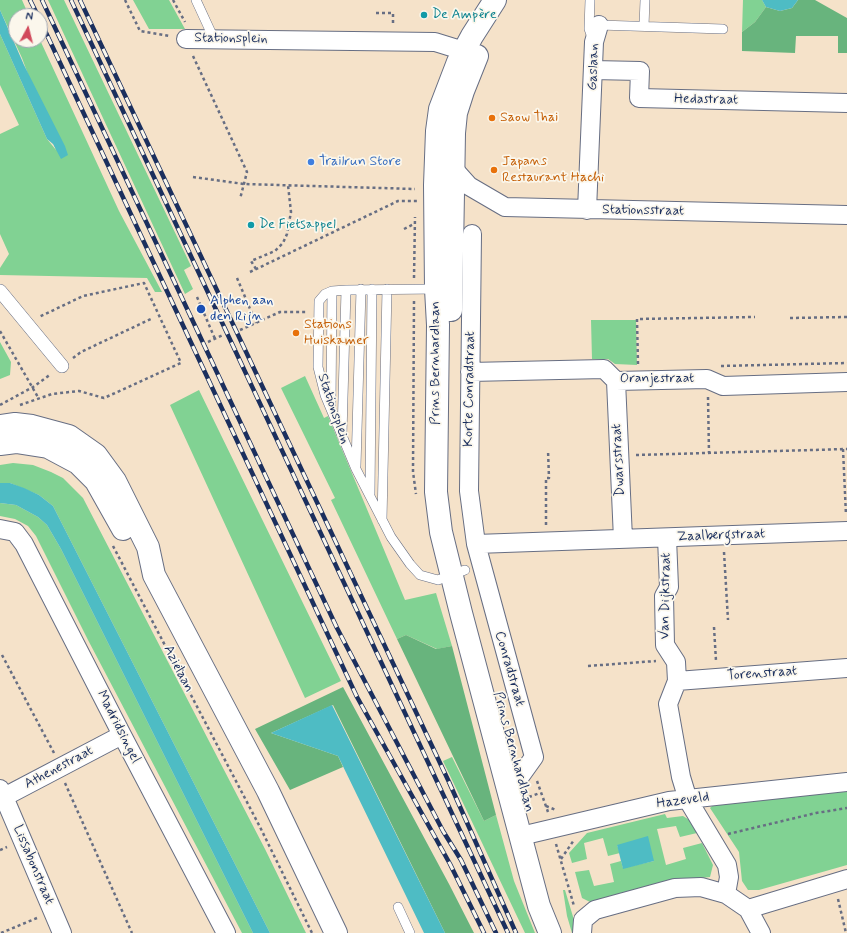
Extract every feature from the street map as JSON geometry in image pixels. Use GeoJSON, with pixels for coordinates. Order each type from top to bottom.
{"type":"FeatureCollection","features":[{"type":"Feature","properties":{"kind":"main road","name":"Prins Bernhardlaan"},"geometry":{"type":"LineString","coordinates":[[443,289],[456,113],[471,52],[495,0]]}},
{"type":"Feature","properties":{"kind":"main road","name":"Prins Bernhardlaan"},"geometry":{"type":"LineString","coordinates":[[510,0],[451,80],[440,109],[437,150],[449,474],[458,573],[528,834],[564,933]]}},
{"type":"Feature","properties":{"kind":"main road","name":"Aziëlaan"},"geometry":{"type":"LineString","coordinates":[[0,426],[15,424],[32,426],[69,436],[96,455],[115,481],[148,547],[154,575]]}},
{"type":"Feature","properties":{"kind":"main road","name":"Aziëlaan"},"geometry":{"type":"LineString","coordinates":[[0,444],[16,442],[48,446],[78,463],[96,480],[138,556],[154,575],[268,791],[328,932]]}},
{"type":"Feature","properties":{"kind":"main road","name":"Prins Bernhardlaan"},"geometry":{"type":"LineString","coordinates":[[528,834],[539,906],[550,933]]}},
{"type":"Feature","properties":{"kind":"street","name":"Gaslaan"},"geometry":{"type":"LineString","coordinates":[[587,210],[594,42],[599,25]]}},
{"type":"Feature","properties":{"kind":"street","name":"Stationsplein"},"geometry":{"type":"LineString","coordinates":[[186,39],[434,42],[471,52]]}},
{"type":"Feature","properties":{"kind":"street","name":"Hedastraat"},"geometry":{"type":"LineString","coordinates":[[593,70],[640,71],[639,98],[847,103]]}},
{"type":"Feature","properties":{"kind":"street","name":"Stationsstraat"},"geometry":{"type":"LineString","coordinates":[[452,167],[469,186],[505,207],[847,215]]}},
{"type":"Feature","properties":{"kind":"street","name":"Korte Conradstraat"},"geometry":{"type":"LineString","coordinates":[[472,234],[469,491],[476,544]]}},
{"type":"Feature","properties":{"kind":"street"},"geometry":{"type":"LineString","coordinates":[[0,291],[62,366]]}},
{"type":"Feature","properties":{"kind":"street","name":"Oranjestraat"},"geometry":{"type":"LineString","coordinates":[[470,372],[604,369],[616,381],[712,372],[723,386],[847,382]]}},
{"type":"Feature","properties":{"kind":"street","name":"Dwarsstraat"},"geometry":{"type":"LineString","coordinates":[[616,381],[623,539]]}},
{"type":"Feature","properties":{"kind":"street","name":"Madridsingel"},"geometry":{"type":"LineString","coordinates":[[2,529],[15,532],[24,544],[226,933]]}},
{"type":"Feature","properties":{"kind":"street","name":"Zaalbergstraat"},"geometry":{"type":"LineString","coordinates":[[476,544],[847,531]]}},
{"type":"Feature","properties":{"kind":"street","name":"Van Dijkstraat"},"geometry":{"type":"LineString","coordinates":[[667,538],[669,587],[664,596],[665,645],[674,660],[678,681]]}},
{"type":"Feature","properties":{"kind":"street","name":"Conradstraat"},"geometry":{"type":"LineString","coordinates":[[476,544],[534,757],[513,779]]}},
{"type":"Feature","properties":{"kind":"street","name":"Torenstraat"},"geometry":{"type":"LineString","coordinates":[[678,681],[847,668]]}},
{"type":"Feature","properties":{"kind":"street"},"geometry":{"type":"LineString","coordinates":[[678,681],[668,704],[681,777],[688,800],[727,865],[729,877],[726,894]]}},
{"type":"Feature","properties":{"kind":"street","name":"Athenestraat"},"geometry":{"type":"LineString","coordinates":[[2,793],[60,767],[122,735]]}},
{"type":"Feature","properties":{"kind":"street","name":"Hazeveld"},"geometry":{"type":"LineString","coordinates":[[528,834],[669,801],[847,782]]}},
{"type":"Feature","properties":{"kind":"street","name":"Lissabonstraat"},"geometry":{"type":"LineString","coordinates":[[2,793],[62,933]]}},
{"type":"Feature","properties":{"kind":"street"},"geometry":{"type":"LineString","coordinates":[[748,909],[840,881]]}},
{"type":"Feature","properties":{"kind":"street"},"geometry":{"type":"LineString","coordinates":[[583,927],[595,910],[675,888],[700,887],[726,894],[748,909],[762,933]]}},
{"type":"Feature","properties":{"kind":"lane"},"geometry":{"type":"LineString","coordinates":[[196,0],[214,39]]}},
{"type":"Feature","properties":{"kind":"lane"},"geometry":{"type":"LineString","coordinates":[[590,0],[589,29],[594,42]]}},
{"type":"Feature","properties":{"kind":"lane"},"geometry":{"type":"LineString","coordinates":[[644,26],[645,0]]}},
{"type":"Feature","properties":{"kind":"lane","name":"Gaslaan"},"geometry":{"type":"LineString","coordinates":[[599,25],[723,29]]}},
{"type":"Feature","properties":{"kind":"lane"},"geometry":{"type":"LineString","coordinates":[[437,150],[452,167]]}},
{"type":"Feature","properties":{"kind":"lane"},"geometry":{"type":"LineString","coordinates":[[331,409],[332,291],[361,289],[443,289]]}},
{"type":"Feature","properties":{"kind":"lane"},"geometry":{"type":"LineString","coordinates":[[356,469],[361,289]]}},
{"type":"Feature","properties":{"kind":"lane"},"geometry":{"type":"LineString","coordinates":[[342,439],[346,290]]}},
{"type":"Feature","properties":{"kind":"lane"},"geometry":{"type":"LineString","coordinates":[[370,497],[372,290]]}},
{"type":"Feature","properties":{"kind":"lane"},"geometry":{"type":"LineString","coordinates":[[382,520],[387,290]]}},
{"type":"Feature","properties":{"kind":"lane","name":"Stationsplein"},"geometry":{"type":"LineString","coordinates":[[332,291],[325,294],[319,301],[318,367],[342,439],[391,537],[420,575],[438,580],[458,573]]}},
{"type":"Feature","properties":{"kind":"lane"},"geometry":{"type":"LineString","coordinates":[[398,907],[410,933]]}},
{"type":"Feature","properties":{"kind":"path"},"geometry":{"type":"LineString","coordinates":[[125,0],[140,31],[186,39],[190,31],[173,0]]}},
{"type":"Feature","properties":{"kind":"path"},"geometry":{"type":"LineString","coordinates":[[376,13],[393,13],[393,42]]}},
{"type":"Feature","properties":{"kind":"path","name":"Stationsplein"},"geometry":{"type":"LineString","coordinates":[[186,39],[247,172],[240,199]]}},
{"type":"Feature","properties":{"kind":"path"},"geometry":{"type":"LineString","coordinates":[[193,176],[244,184],[415,189]]}},
{"type":"Feature","properties":{"kind":"path"},"geometry":{"type":"LineString","coordinates":[[256,269],[251,261],[276,251],[283,243],[287,234],[291,212],[288,185]]}},
{"type":"Feature","properties":{"kind":"path"},"geometry":{"type":"LineString","coordinates":[[250,272],[398,201],[415,200]]}},
{"type":"Feature","properties":{"kind":"path"},"geometry":{"type":"LineString","coordinates":[[404,229],[415,224]]}},
{"type":"Feature","properties":{"kind":"path"},"geometry":{"type":"LineString","coordinates":[[237,278],[256,323]]}},
{"type":"Feature","properties":{"kind":"path"},"geometry":{"type":"LineString","coordinates":[[13,407],[52,394],[79,391],[104,398],[182,363],[144,283],[83,296],[26,323]]}},
{"type":"Feature","properties":{"kind":"path"},"geometry":{"type":"LineString","coordinates":[[197,297],[216,339]]}},
{"type":"Feature","properties":{"kind":"path"},"geometry":{"type":"LineString","coordinates":[[638,380],[638,319],[755,317]]}},
{"type":"Feature","properties":{"kind":"path"},"geometry":{"type":"LineString","coordinates":[[790,318],[847,317]]}},
{"type":"Feature","properties":{"kind":"path"},"geometry":{"type":"LineString","coordinates":[[0,331],[39,399]]}},
{"type":"Feature","properties":{"kind":"path"},"geometry":{"type":"LineString","coordinates":[[208,342],[223,336]]}},
{"type":"Feature","properties":{"kind":"path"},"geometry":{"type":"LineString","coordinates":[[709,453],[712,372],[847,362]]}},
{"type":"Feature","properties":{"kind":"path"},"geometry":{"type":"LineString","coordinates":[[619,455],[845,449],[847,531]]}},
{"type":"Feature","properties":{"kind":"path"},"geometry":{"type":"LineString","coordinates":[[546,542],[546,478],[549,478],[548,450]]}},
{"type":"Feature","properties":{"kind":"path"},"geometry":{"type":"LineString","coordinates":[[723,536],[728,620]]}},
{"type":"Feature","properties":{"kind":"path","name":"Aziëlaan"},"geometry":{"type":"LineString","coordinates":[[110,539],[260,828],[328,932]]}},
{"type":"Feature","properties":{"kind":"path"},"geometry":{"type":"LineString","coordinates":[[714,627],[717,678]]}},
{"type":"Feature","properties":{"kind":"path"},"geometry":{"type":"LineString","coordinates":[[2,655],[60,767],[132,933]]}},
{"type":"Feature","properties":{"kind":"path"},"geometry":{"type":"LineString","coordinates":[[588,666],[674,660]]}},
{"type":"Feature","properties":{"kind":"path"},"geometry":{"type":"LineString","coordinates":[[711,838],[816,813],[847,808]]}},
{"type":"Feature","properties":{"kind":"path"},"geometry":{"type":"LineString","coordinates":[[561,860],[572,902],[583,927]]}},
{"type":"Feature","properties":{"kind":"path"},"geometry":{"type":"LineString","coordinates":[[840,881],[846,933]]}},
{"type":"Feature","properties":{"kind":"path"},"geometry":{"type":"LineString","coordinates":[[1,933],[52,911]]}},
{"type":"Feature","properties":{"kind":"green space"},"geometry":{"type":"Polygon","coordinates":[[[0,0],[22,0],[26,8],[8,8],[8,27],[0,10],[0,0]]]}},
{"type":"Feature","properties":{"kind":"green space"},"geometry":{"type":"Polygon","coordinates":[[[48,0],[64,0],[191,266],[184,270],[193,289],[185,294],[48,0]]]}},
{"type":"Feature","properties":{"kind":"green space"},"geometry":{"type":"Polygon","coordinates":[[[133,0],[169,0],[185,29],[149,29],[133,0]]]}},
{"type":"Feature","properties":{"kind":"green space"},"geometry":{"type":"Polygon","coordinates":[[[743,0],[762,0],[766,7],[755,22],[742,32],[743,0]]]}},
{"type":"Feature","properties":{"kind":"green space"},"geometry":{"type":"Polygon","coordinates":[[[798,0],[815,0],[847,18],[847,53],[838,53],[838,36],[796,36],[795,53],[742,51],[742,32],[755,22],[766,7],[780,11],[792,8],[798,0]]]}},
{"type":"Feature","properties":{"kind":"green space"},"geometry":{"type":"Polygon","coordinates":[[[0,34],[47,139],[56,150],[17,48],[44,48],[119,211],[162,292],[155,292],[147,278],[0,275],[0,268],[9,254],[0,234],[0,134],[19,125],[0,85],[0,34]]]}},
{"type":"Feature","properties":{"kind":"green space"},"geometry":{"type":"Polygon","coordinates":[[[591,320],[636,320],[637,365],[615,364],[608,359],[592,359],[591,320]]]}},
{"type":"Feature","properties":{"kind":"green space"},"geometry":{"type":"Polygon","coordinates":[[[0,342],[11,362],[10,375],[0,379],[0,342]]]}},
{"type":"Feature","properties":{"kind":"green space"},"geometry":{"type":"Polygon","coordinates":[[[305,376],[324,418],[328,416],[405,600],[436,593],[452,646],[437,649],[406,635],[397,639],[331,500],[335,498],[281,388],[305,376]]]}},
{"type":"Feature","properties":{"kind":"green space"},"geometry":{"type":"Polygon","coordinates":[[[199,390],[341,681],[305,698],[170,405],[199,390]]]}},
{"type":"Feature","properties":{"kind":"green space"},"geometry":{"type":"Polygon","coordinates":[[[13,463],[33,465],[63,478],[83,498],[265,849],[306,933],[270,933],[53,506],[39,495],[10,483],[0,483],[0,465],[13,463]]]}},
{"type":"Feature","properties":{"kind":"green space"},"geometry":{"type":"Polygon","coordinates":[[[0,503],[16,505],[38,517],[47,525],[61,549],[253,933],[242,933],[88,640],[36,536],[28,526],[15,519],[0,516],[0,503]]]}},
{"type":"Feature","properties":{"kind":"green space"},"geometry":{"type":"Polygon","coordinates":[[[406,635],[436,649],[452,646],[496,815],[484,821],[397,639],[406,635]]]}},
{"type":"Feature","properties":{"kind":"green space"},"geometry":{"type":"Polygon","coordinates":[[[343,687],[474,933],[445,933],[333,705],[271,733],[338,756],[343,767],[290,790],[255,729],[343,687]]]}},
{"type":"Feature","properties":{"kind":"green space"},"geometry":{"type":"Polygon","coordinates":[[[452,757],[484,821],[496,815],[514,881],[535,933],[525,933],[443,761],[452,757]]]}},
{"type":"Feature","properties":{"kind":"green space"},"geometry":{"type":"Polygon","coordinates":[[[847,788],[847,865],[759,890],[748,890],[742,881],[739,852],[710,808],[716,802],[847,788]]]}},
{"type":"Feature","properties":{"kind":"green space"},"geometry":{"type":"Polygon","coordinates":[[[665,814],[667,818],[683,816],[691,821],[697,833],[680,837],[676,826],[657,829],[666,865],[686,859],[683,848],[702,843],[713,865],[710,877],[678,881],[594,904],[582,898],[575,872],[589,870],[594,886],[614,882],[610,864],[621,861],[623,868],[654,861],[617,845],[620,853],[608,856],[603,838],[584,843],[587,859],[572,863],[569,853],[587,833],[665,814]]]}},
{"type":"Feature","properties":{"kind":"green space"},"geometry":{"type":"Polygon","coordinates":[[[563,890],[565,890],[574,920],[574,933],[572,933],[567,916],[563,890]]]}},
{"type":"Feature","properties":{"kind":"water"},"geometry":{"type":"Polygon","coordinates":[[[762,0],[798,0],[792,8],[780,11],[766,7],[762,0]]]}},
{"type":"Feature","properties":{"kind":"water"},"geometry":{"type":"Polygon","coordinates":[[[0,10],[8,28],[8,48],[17,48],[65,146],[68,155],[61,159],[53,144],[47,139],[0,34],[0,10]]]}},
{"type":"Feature","properties":{"kind":"water"},"geometry":{"type":"Polygon","coordinates":[[[0,483],[10,483],[24,488],[39,495],[53,506],[270,933],[253,933],[61,549],[47,525],[38,517],[16,505],[0,503],[0,483]]]}},
{"type":"Feature","properties":{"kind":"water"},"geometry":{"type":"Polygon","coordinates":[[[332,705],[445,933],[424,933],[338,756],[271,733],[332,705]]]}},
{"type":"Feature","properties":{"kind":"water"},"geometry":{"type":"Polygon","coordinates":[[[648,836],[654,861],[623,869],[617,845],[648,836]]]}},
{"type":"Feature","properties":{"kind":"railway"},"geometry":{"type":"LineString","coordinates":[[30,0],[34,8]]}},
{"type":"Feature","properties":{"kind":"railway"},"geometry":{"type":"LineString","coordinates":[[42,0],[337,628],[443,831],[461,860],[496,933]]}},
{"type":"Feature","properties":{"kind":"railway"},"geometry":{"type":"LineString","coordinates":[[71,0],[508,933]]}},
{"type":"Feature","properties":{"kind":"railway"},"geometry":{"type":"LineString","coordinates":[[80,0],[449,782],[516,933]]}},
{"type":"Feature","properties":{"kind":"railway"},"geometry":{"type":"LineString","coordinates":[[48,37],[357,697],[450,864],[484,933]]}},
{"type":"Feature","properties":{"kind":"place","name":"De Ampère"},"geometry":{"type":"Point","coordinates":[424,15]}},
{"type":"Feature","properties":{"kind":"place","name":"Saow Thai"},"geometry":{"type":"Point","coordinates":[492,118]}},
{"type":"Feature","properties":{"kind":"place","name":"Trailrun Store"},"geometry":{"type":"Point","coordinates":[311,162]}},
{"type":"Feature","properties":{"kind":"place","name":"Japans Restaurant Hachi"},"geometry":{"type":"Point","coordinates":[494,170]}},
{"type":"Feature","properties":{"kind":"place","name":"De Fietsappel"},"geometry":{"type":"Point","coordinates":[251,225]}},
{"type":"Feature","properties":{"kind":"place","name":"Alphen aan den Rijn"},"geometry":{"type":"Point","coordinates":[201,309]}},
{"type":"Feature","properties":{"kind":"place","name":"Stations Huiskamer"},"geometry":{"type":"Point","coordinates":[296,333]}}]}
